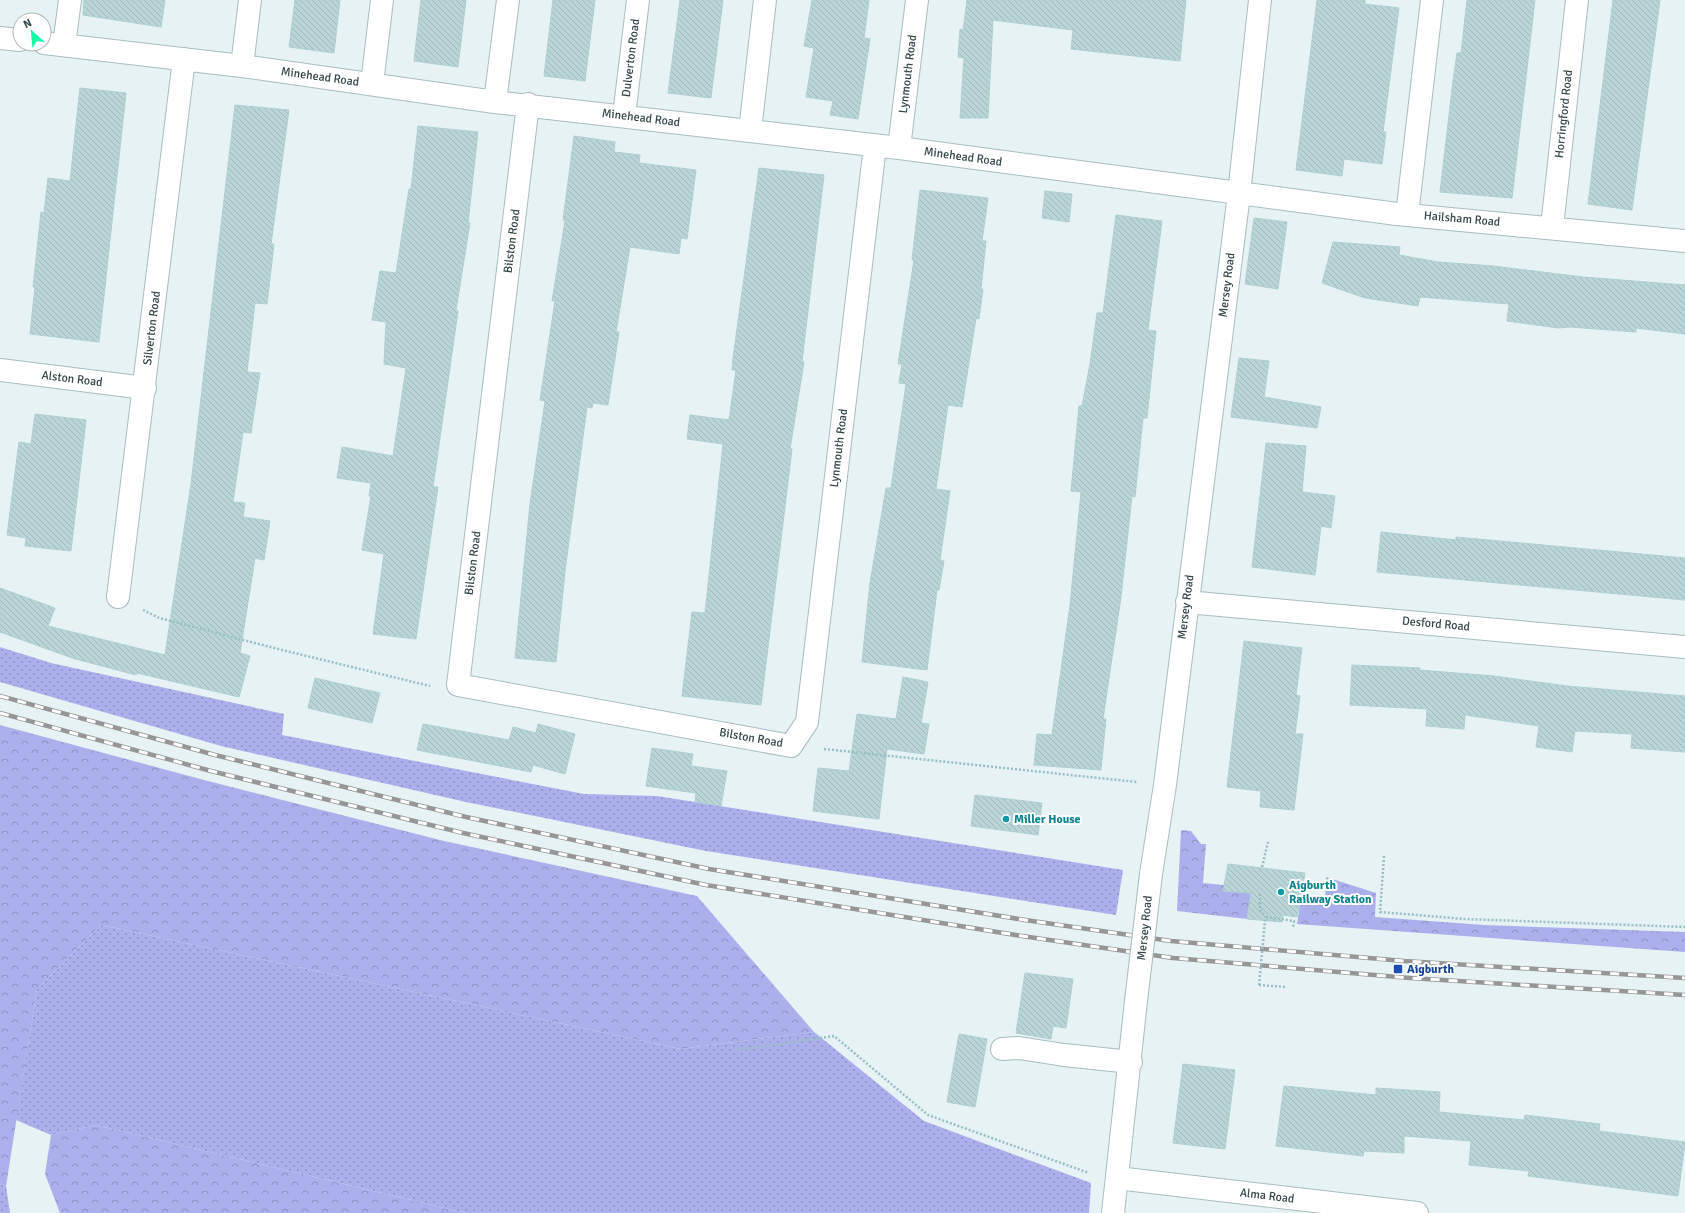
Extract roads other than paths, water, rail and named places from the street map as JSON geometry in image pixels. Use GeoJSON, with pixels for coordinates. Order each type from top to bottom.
{"type":"FeatureCollection","features":[{"type":"Feature","properties":{"kind":"street"},"geometry":{"type":"LineString","coordinates":[[54,44],[70,0]]}},
{"type":"Feature","properties":{"kind":"street"},"geometry":{"type":"LineString","coordinates":[[242,66],[250,0]]}},
{"type":"Feature","properties":{"kind":"street"},"geometry":{"type":"LineString","coordinates":[[372,84],[382,0]]}},
{"type":"Feature","properties":{"kind":"street"},"geometry":{"type":"LineString","coordinates":[[495,102],[508,0]]}},
{"type":"Feature","properties":{"kind":"street","name":"Dulverton Road"},"geometry":{"type":"LineString","coordinates":[[624,116],[638,0]]}},
{"type":"Feature","properties":{"kind":"street"},"geometry":{"type":"LineString","coordinates":[[750,131],[765,0]]}},
{"type":"Feature","properties":{"kind":"street","name":"Lynmouth Road"},"geometry":{"type":"LineString","coordinates":[[899,148],[917,0]]}},
{"type":"Feature","properties":{"kind":"street","name":"Mersey Road"},"geometry":{"type":"LineString","coordinates":[[1113,1213],[1151,874],[1165,785],[1239,194],[1260,0]]}},
{"type":"Feature","properties":{"kind":"street"},"geometry":{"type":"LineString","coordinates":[[1407,215],[1432,0]]}},
{"type":"Feature","properties":{"kind":"street","name":"Horringford Road"},"geometry":{"type":"LineString","coordinates":[[1552,227],[1577,0]]}},
{"type":"Feature","properties":{"kind":"street"},"geometry":{"type":"LineString","coordinates":[[0,38],[12,39]]}},
{"type":"Feature","properties":{"kind":"street","name":"Minehead Road"},"geometry":{"type":"LineString","coordinates":[[54,44],[242,66],[495,102],[528,104],[899,148],[1239,194]]}},
{"type":"Feature","properties":{"kind":"street","name":"Silverton Road"},"geometry":{"type":"LineString","coordinates":[[118,597],[145,388],[184,59]]}},
{"type":"Feature","properties":{"kind":"street","name":"Bilston Road"},"geometry":{"type":"LineString","coordinates":[[528,104],[458,685],[791,746]]}},
{"type":"Feature","properties":{"kind":"street","name":"Lynmouth Road"},"geometry":{"type":"LineString","coordinates":[[791,746],[807,722],[875,146]]}},
{"type":"Feature","properties":{"kind":"street","name":"Hailsham Road"},"geometry":{"type":"LineString","coordinates":[[1239,194],[1407,215],[1552,227],[1685,241]]}},
{"type":"Feature","properties":{"kind":"street","name":"Alston Road"},"geometry":{"type":"LineString","coordinates":[[0,370],[145,388]]}},
{"type":"Feature","properties":{"kind":"street","name":"Desford Road"},"geometry":{"type":"LineString","coordinates":[[1187,602],[1685,647]]}},
{"type":"Feature","properties":{"kind":"street"},"geometry":{"type":"LineString","coordinates":[[1002,1049],[1019,1048],[1071,1056],[1131,1062]]}},
{"type":"Feature","properties":{"kind":"street","name":"Alma Road"},"geometry":{"type":"LineString","coordinates":[[1117,1178],[1417,1213]]}},
{"type":"Feature","properties":{"kind":"railway"},"geometry":{"type":"LineString","coordinates":[[0,696],[215,755],[466,817],[709,869],[1025,920],[1171,941],[1404,961],[1685,978]]}},
{"type":"Feature","properties":{"kind":"railway"},"geometry":{"type":"LineString","coordinates":[[0,713],[211,771],[463,833],[706,885],[1022,936],[1173,958],[1410,978],[1685,995]]}},
{"type":"Feature","properties":{"kind":"place","name":"Miller House"},"geometry":{"type":"Point","coordinates":[1006,819]}},
{"type":"Feature","properties":{"kind":"place","name":"Aigburth Railway Station"},"geometry":{"type":"Point","coordinates":[1281,892]}},
{"type":"Feature","properties":{"kind":"place","name":"Aigburth"},"geometry":{"type":"Point","coordinates":[1398,969]}}]}
